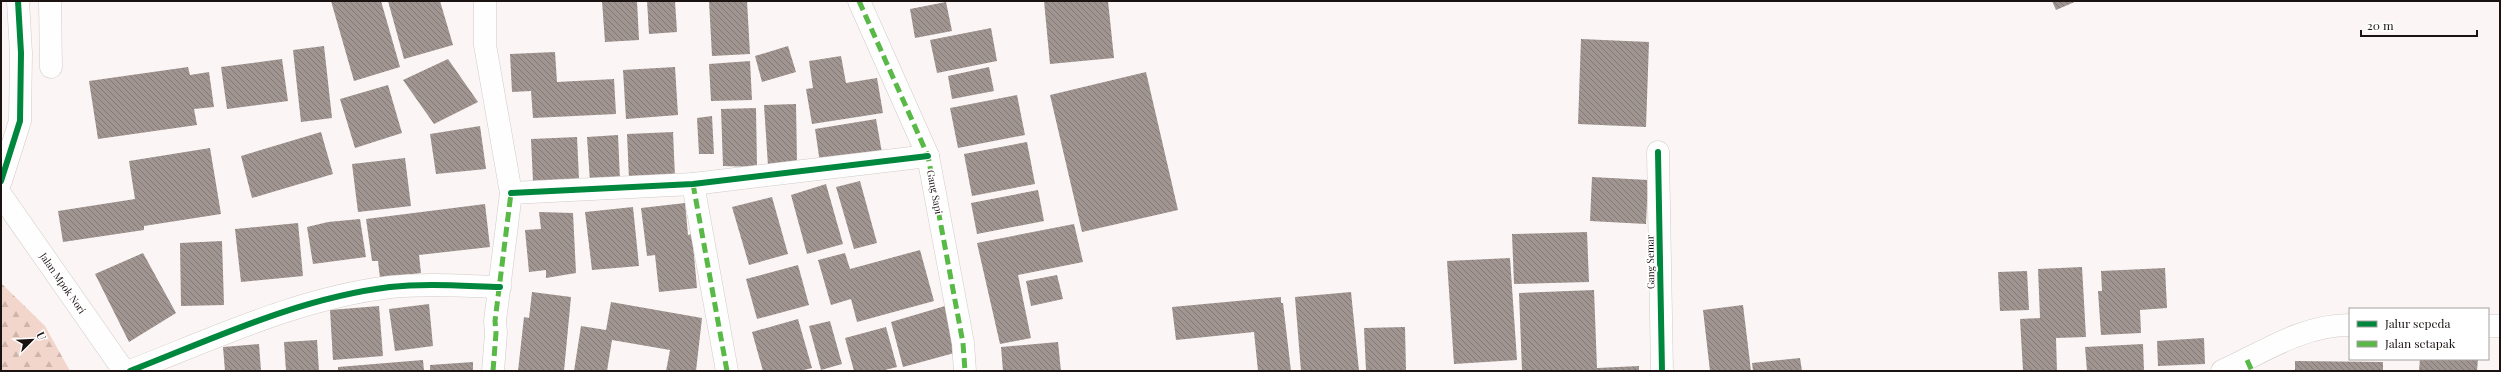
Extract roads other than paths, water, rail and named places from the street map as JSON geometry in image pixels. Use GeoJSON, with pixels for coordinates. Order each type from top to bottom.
{"type":"FeatureCollection","features":[{"type":"Feature","properties":{"kind":"street"},"geometry":{"type":"LineString","coordinates":[[1,181],[20,121],[21,53],[18,1]]}},
{"type":"Feature","properties":{"kind":"street"},"geometry":{"type":"LineString","coordinates":[[50,1],[51,67]]}},
{"type":"Feature","properties":{"kind":"street"},"geometry":{"type":"LineString","coordinates":[[485,1],[485,45],[511,193],[495,321],[496,333],[493,371]]}},
{"type":"Feature","properties":{"kind":"street","name":"Gang Sapi"},"geometry":{"type":"LineString","coordinates":[[859,1],[928,156],[963,343],[965,371]]}},
{"type":"Feature","properties":{"kind":"street","name":"Gang Semar"},"geometry":{"type":"LineString","coordinates":[[1658,152],[1662,371]]}},
{"type":"Feature","properties":{"kind":"street"},"geometry":{"type":"LineString","coordinates":[[511,193],[693,184],[928,156]]}},
{"type":"Feature","properties":{"kind":"street"},"geometry":{"type":"LineString","coordinates":[[693,184],[727,371]]}},
{"type":"Feature","properties":{"kind":"street","name":"Jalan Mpok Nori"},"geometry":{"type":"LineString","coordinates":[[1,195],[124,371]]}},
{"type":"Feature","properties":{"kind":"street"},"geometry":{"type":"LineString","coordinates":[[130,371],[290,308],[347,295],[407,286],[500,287]]}},
{"type":"Feature","properties":{"kind":"street"},"geometry":{"type":"LineString","coordinates":[[2222,371],[2250,365],[2292,336],[2314,328],[2349,325]]}},
{"type":"Feature","properties":{"kind":"street"},"geometry":{"type":"LineString","coordinates":[[2489,326],[2500,326]]}}]}
